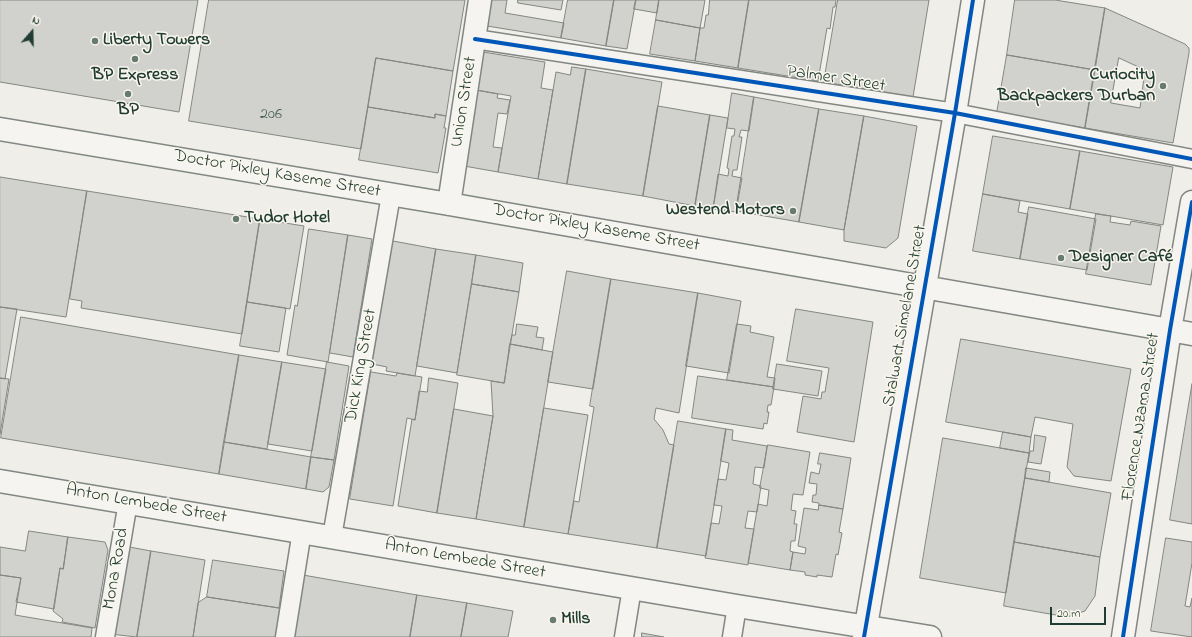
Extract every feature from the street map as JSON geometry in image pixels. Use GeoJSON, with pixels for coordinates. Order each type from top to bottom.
{"type":"FeatureCollection","features":[{"type":"Feature","properties":{"kind":"main road","name":"Union Street"},"geometry":{"type":"LineString","coordinates":[[449,204],[480,0]]}},
{"type":"Feature","properties":{"kind":"main road","name":"Stalwart Simelane Street"},"geometry":{"type":"LineString","coordinates":[[865,632],[926,286],[973,0]]}},
{"type":"Feature","properties":{"kind":"main road","name":"Doctor Pixley Kaseme Street"},"geometry":{"type":"LineString","coordinates":[[0,129],[926,286],[1192,334]]}},
{"type":"Feature","properties":{"kind":"main road","name":"Florence Nzama Street"},"geometry":{"type":"LineString","coordinates":[[1123,637],[1170,330],[1192,202]]}},
{"type":"Feature","properties":{"kind":"main road","name":"Anton Lembede Street"},"geometry":{"type":"LineString","coordinates":[[0,480],[737,606],[865,632],[930,637]]}},
{"type":"Feature","properties":{"kind":"street","name":"Palmer Street"},"geometry":{"type":"LineString","coordinates":[[474,39],[955,113],[1192,159]]}},
{"type":"Feature","properties":{"kind":"street","name":"Dick King Street"},"geometry":{"type":"LineString","coordinates":[[332,537],[391,195]]}},
{"type":"Feature","properties":{"kind":"street","name":"Mona Road"},"geometry":{"type":"LineString","coordinates":[[105,637],[128,502]]}},
{"type":"Feature","properties":{"kind":"street"},"geometry":{"type":"LineString","coordinates":[[285,637],[302,531]]}},
{"type":"Feature","properties":{"kind":"street"},"geometry":{"type":"LineString","coordinates":[[624,637],[632,588]]}},
{"type":"Feature","properties":{"kind":"street"},"geometry":{"type":"LineString","coordinates":[[732,637],[737,606]]}},
{"type":"Feature","properties":{"kind":"building","name":"Liberty Towers"},"geometry":{"type":"Polygon","coordinates":[[[0,0],[198,0],[179,112],[0,82],[0,0]]]}},
{"type":"Feature","properties":{"kind":"building"},"geometry":{"type":"Polygon","coordinates":[[[209,0],[465,0],[453,71],[376,58],[361,149],[189,121],[209,0]]]}},
{"type":"Feature","properties":{"kind":"building"},"geometry":{"type":"Polygon","coordinates":[[[491,0],[507,0],[505,13],[564,23],[561,38],[487,26],[491,0]]]}},
{"type":"Feature","properties":{"kind":"building"},"geometry":{"type":"Polygon","coordinates":[[[518,0],[563,0],[561,10],[518,3],[518,0]]]}},
{"type":"Feature","properties":{"kind":"building"},"geometry":{"type":"Polygon","coordinates":[[[568,0],[614,0],[606,46],[561,38],[568,0]]]}},
{"type":"Feature","properties":{"kind":"building"},"geometry":{"type":"Polygon","coordinates":[[[614,0],[636,0],[627,49],[606,46],[614,0]]]}},
{"type":"Feature","properties":{"kind":"building"},"geometry":{"type":"Polygon","coordinates":[[[636,0],[659,0],[657,13],[634,9],[636,0]]]}},
{"type":"Feature","properties":{"kind":"building"},"geometry":{"type":"Polygon","coordinates":[[[659,0],[705,0],[700,28],[656,20],[659,0]]]}},
{"type":"Feature","properties":{"kind":"building"},"geometry":{"type":"Polygon","coordinates":[[[710,0],[749,0],[738,68],[695,61],[700,28],[704,28],[710,0]]]}},
{"type":"Feature","properties":{"kind":"building"},"geometry":{"type":"Polygon","coordinates":[[[749,0],[836,0],[835,7],[833,7],[830,29],[827,28],[818,81],[738,68],[749,0]]]}},
{"type":"Feature","properties":{"kind":"building"},"geometry":{"type":"Polygon","coordinates":[[[838,0],[929,0],[913,97],[824,82],[838,0]]]}},
{"type":"Feature","properties":{"kind":"building"},"geometry":{"type":"Polygon","coordinates":[[[1015,0],[1055,0],[1105,8],[1095,70],[1007,55],[1015,0]]]}},
{"type":"Feature","properties":{"kind":"building","name":"Curiocity Backpackers Durban"},"geometry":{"type":"Polygon","coordinates":[[[1105,8],[1185,44],[1189,48],[1173,143],[1085,128],[1105,8]],[[1119,58],[1111,103],[1140,108],[1145,70],[1119,58]]]}},
{"type":"Feature","properties":{"kind":"building"},"geometry":{"type":"Polygon","coordinates":[[[656,20],[700,28],[695,61],[650,54],[656,20]]]}},
{"type":"Feature","properties":{"kind":"building"},"geometry":{"type":"Polygon","coordinates":[[[483,52],[545,62],[541,88],[553,90],[538,179],[498,172],[511,96],[476,90],[483,52]]]}},
{"type":"Feature","properties":{"kind":"building"},"geometry":{"type":"Polygon","coordinates":[[[1007,55],[1095,70],[1085,128],[997,113],[1007,55]]]}},
{"type":"Feature","properties":{"kind":"building"},"geometry":{"type":"Polygon","coordinates":[[[376,58],[453,71],[446,116],[435,114],[435,118],[368,107],[376,58]]]}},
{"type":"Feature","properties":{"kind":"building"},"geometry":{"type":"Polygon","coordinates":[[[572,67],[586,69],[567,184],[538,179],[556,72],[570,75],[572,67]]]}},
{"type":"Feature","properties":{"kind":"building"},"geometry":{"type":"Polygon","coordinates":[[[586,69],[662,82],[643,196],[567,184],[586,69]]]}},
{"type":"Feature","properties":{"kind":"building"},"geometry":{"type":"Polygon","coordinates":[[[476,90],[498,94],[497,98],[510,100],[507,114],[498,113],[493,147],[502,148],[498,172],[464,166],[476,90]]]}},
{"type":"Feature","properties":{"kind":"building"},"geometry":{"type":"Polygon","coordinates":[[[732,93],[754,97],[749,131],[741,130],[739,137],[742,137],[737,170],[733,170],[732,176],[742,178],[736,212],[713,209],[718,174],[728,176],[729,169],[727,168],[732,136],[734,136],[735,129],[727,128],[732,93]]]}},
{"type":"Feature","properties":{"kind":"building"},"geometry":{"type":"Polygon","coordinates":[[[754,97],[819,109],[799,222],[736,211],[754,97]]]}},
{"type":"Feature","properties":{"kind":"building"},"geometry":{"type":"Polygon","coordinates":[[[658,106],[710,115],[695,206],[643,196],[658,106]]]}},
{"type":"Feature","properties":{"kind":"building"},"geometry":{"type":"Polygon","coordinates":[[[368,107],[435,118],[435,114],[446,116],[444,128],[446,128],[438,173],[359,160],[368,107]]]}},
{"type":"Feature","properties":{"kind":"building"},"geometry":{"type":"Polygon","coordinates":[[[819,109],[864,116],[844,230],[799,222],[819,109]]]}},
{"type":"Feature","properties":{"kind":"building"},"geometry":{"type":"Polygon","coordinates":[[[710,115],[728,118],[713,209],[695,206],[710,115]]]}},
{"type":"Feature","properties":{"kind":"building"},"geometry":{"type":"Polygon","coordinates":[[[864,116],[917,126],[898,238],[886,248],[844,241],[844,230],[864,116]]]}},
{"type":"Feature","properties":{"kind":"building"},"geometry":{"type":"Polygon","coordinates":[[[993,136],[1080,151],[1070,209],[983,194],[993,136]]]}},
{"type":"Feature","properties":{"kind":"building"},"geometry":{"type":"Polygon","coordinates":[[[1080,151],[1173,167],[1163,225],[1070,209],[1080,151]]]}},
{"type":"Feature","properties":{"kind":"building"},"geometry":{"type":"Polygon","coordinates":[[[0,177],[87,191],[66,317],[0,307],[0,177]]]}},
{"type":"Feature","properties":{"kind":"building"},"geometry":{"type":"Polygon","coordinates":[[[87,191],[260,219],[242,334],[81,308],[82,301],[70,299],[87,191]]]}},
{"type":"Feature","properties":{"kind":"building"},"geometry":{"type":"Polygon","coordinates":[[[983,194],[1020,201],[1018,212],[1028,214],[1020,259],[973,251],[983,194]]]}},
{"type":"Feature","properties":{"kind":"building"},"geometry":{"type":"Polygon","coordinates":[[[1029,207],[1096,219],[1087,270],[1020,259],[1029,207]]]}},
{"type":"Feature","properties":{"kind":"building"},"geometry":{"type":"Polygon","coordinates":[[[1096,214],[1111,216],[1110,222],[1130,225],[1131,221],[1161,226],[1151,285],[1086,274],[1096,214]]]}},
{"type":"Feature","properties":{"kind":"building"},"geometry":{"type":"Polygon","coordinates":[[[260,219],[304,226],[290,309],[247,302],[260,219]]]}},
{"type":"Feature","properties":{"kind":"building"},"geometry":{"type":"Polygon","coordinates":[[[309,229],[348,235],[328,362],[287,355],[295,305],[297,306],[309,229]]]}},
{"type":"Feature","properties":{"kind":"building"},"geometry":{"type":"Polygon","coordinates":[[[348,235],[372,239],[353,357],[330,353],[348,235]]]}},
{"type":"Feature","properties":{"kind":"building"},"geometry":{"type":"Polygon","coordinates":[[[393,241],[436,249],[415,376],[386,371],[387,367],[372,364],[393,241]]]}},
{"type":"Feature","properties":{"kind":"building"},"geometry":{"type":"Polygon","coordinates":[[[436,249],[476,255],[457,373],[417,366],[436,249]]]}},
{"type":"Feature","properties":{"kind":"building"},"geometry":{"type":"Polygon","coordinates":[[[476,255],[523,263],[519,292],[472,284],[476,255]]]}},
{"type":"Feature","properties":{"kind":"building"},"geometry":{"type":"Polygon","coordinates":[[[567,271],[611,279],[593,389],[548,382],[567,271]]]}},
{"type":"Feature","properties":{"kind":"building"},"geometry":{"type":"Polygon","coordinates":[[[611,279],[698,293],[679,413],[656,408],[654,419],[663,430],[669,444],[674,445],[657,548],[568,534],[574,501],[579,502],[594,407],[590,406],[611,279]]]}},
{"type":"Feature","properties":{"kind":"building"},"geometry":{"type":"Polygon","coordinates":[[[472,284],[519,292],[504,383],[457,375],[472,284]]]}},
{"type":"Feature","properties":{"kind":"building"},"geometry":{"type":"Polygon","coordinates":[[[698,293],[741,301],[729,373],[686,366],[698,293]]]}},
{"type":"Feature","properties":{"kind":"building"},"geometry":{"type":"Polygon","coordinates":[[[247,302],[286,308],[279,352],[240,346],[247,302]]]}},
{"type":"Feature","properties":{"kind":"building"},"geometry":{"type":"Polygon","coordinates":[[[0,307],[17,309],[5,379],[0,378],[0,307]]]}},
{"type":"Feature","properties":{"kind":"building"},"geometry":{"type":"Polygon","coordinates":[[[796,309],[873,322],[854,442],[797,432],[803,396],[821,399],[822,392],[825,392],[829,368],[787,361],[796,309]]]}},
{"type":"Feature","properties":{"kind":"building"},"geometry":{"type":"Polygon","coordinates":[[[21,317],[239,355],[219,474],[1,438],[21,317]]]}},
{"type":"Feature","properties":{"kind":"building"},"geometry":{"type":"Polygon","coordinates":[[[517,324],[538,327],[536,337],[544,338],[542,350],[510,344],[512,335],[515,335],[517,324]]]}},
{"type":"Feature","properties":{"kind":"building"},"geometry":{"type":"Polygon","coordinates":[[[737,324],[751,326],[750,332],[774,337],[767,377],[775,378],[774,387],[727,380],[737,324]]]}},
{"type":"Feature","properties":{"kind":"building"},"geometry":{"type":"Polygon","coordinates":[[[961,339],[1131,369],[1111,481],[1074,476],[1067,467],[1073,424],[1035,417],[1031,437],[946,422],[961,339]]]}},
{"type":"Feature","properties":{"kind":"building"},"geometry":{"type":"Polygon","coordinates":[[[510,344],[553,352],[524,527],[476,519],[493,416],[491,381],[504,383],[510,344]]]}},
{"type":"Feature","properties":{"kind":"building"},"geometry":{"type":"Polygon","coordinates":[[[239,355],[282,362],[267,449],[224,442],[239,355]]]}},
{"type":"Feature","properties":{"kind":"building"},"geometry":{"type":"Polygon","coordinates":[[[282,362],[326,369],[312,451],[268,444],[282,362]]]}},
{"type":"Feature","properties":{"kind":"building"},"geometry":{"type":"Polygon","coordinates":[[[327,362],[349,366],[334,460],[311,457],[327,362]]]}},
{"type":"Feature","properties":{"kind":"building"},"geometry":{"type":"Polygon","coordinates":[[[777,364],[822,371],[818,396],[773,389],[777,364]]]}},
{"type":"Feature","properties":{"kind":"building"},"geometry":{"type":"Polygon","coordinates":[[[371,372],[396,376],[397,373],[422,377],[415,420],[407,418],[393,506],[350,499],[371,372]]]}},
{"type":"Feature","properties":{"kind":"building"},"geometry":{"type":"Polygon","coordinates":[[[698,376],[774,387],[771,405],[768,405],[767,412],[769,412],[767,424],[764,423],[763,429],[692,418],[698,376]]]}},
{"type":"Feature","properties":{"kind":"building"},"geometry":{"type":"Polygon","coordinates":[[[0,378],[9,379],[0,434],[0,378]]]}},
{"type":"Feature","properties":{"kind":"building"},"geometry":{"type":"Polygon","coordinates":[[[429,378],[458,383],[437,513],[398,506],[412,419],[415,420],[419,391],[427,392],[429,378]]]}},
{"type":"Feature","properties":{"kind":"building"},"geometry":{"type":"Polygon","coordinates":[[[1192,384],[1192,524],[1170,520],[1192,384]]]}},
{"type":"Feature","properties":{"kind":"building"},"geometry":{"type":"Polygon","coordinates":[[[544,408],[588,415],[568,534],[524,527],[544,408]]]}},
{"type":"Feature","properties":{"kind":"building"},"geometry":{"type":"Polygon","coordinates":[[[454,409],[493,416],[476,519],[437,513],[454,409]]]}},
{"type":"Feature","properties":{"kind":"building"},"geometry":{"type":"Polygon","coordinates":[[[678,421],[726,429],[706,556],[657,548],[678,421]]]}},
{"type":"Feature","properties":{"kind":"building"},"geometry":{"type":"Polygon","coordinates":[[[726,429],[733,430],[732,440],[767,446],[764,468],[755,467],[753,484],[761,486],[757,512],[748,511],[745,528],[754,529],[748,565],[705,558],[711,523],[719,524],[722,506],[714,505],[718,479],[726,480],[729,463],[721,461],[726,429]]]}},
{"type":"Feature","properties":{"kind":"building"},"geometry":{"type":"Polygon","coordinates":[[[1003,432],[1031,437],[1029,453],[1000,448],[1003,432]]]}},
{"type":"Feature","properties":{"kind":"building"},"geometry":{"type":"Polygon","coordinates":[[[1035,435],[1046,437],[1041,464],[1028,462],[1030,451],[1033,451],[1035,435]]]}},
{"type":"Feature","properties":{"kind":"building"},"geometry":{"type":"Polygon","coordinates":[[[943,438],[1029,453],[1006,593],[920,578],[943,438]]]}},
{"type":"Feature","properties":{"kind":"building"},"geometry":{"type":"Polygon","coordinates":[[[224,442],[311,457],[306,489],[219,474],[224,442]]]}},
{"type":"Feature","properties":{"kind":"building"},"geometry":{"type":"Polygon","coordinates":[[[768,445],[810,452],[803,495],[793,494],[791,510],[796,511],[794,524],[797,524],[795,541],[791,541],[790,551],[793,552],[790,570],[748,563],[758,504],[767,506],[769,490],[760,488],[768,445]]]}},
{"type":"Feature","properties":{"kind":"building"},"geometry":{"type":"Polygon","coordinates":[[[820,453],[851,458],[843,509],[819,505],[819,503],[812,502],[813,495],[816,495],[817,484],[809,483],[811,472],[819,474],[821,464],[818,464],[820,453]]]}},
{"type":"Feature","properties":{"kind":"building"},"geometry":{"type":"Polygon","coordinates":[[[311,457],[334,460],[329,487],[323,492],[306,489],[311,457]]]}},
{"type":"Feature","properties":{"kind":"building"},"geometry":{"type":"Polygon","coordinates":[[[1026,468],[1050,472],[1049,482],[1025,478],[1026,468]]]}},
{"type":"Feature","properties":{"kind":"building"},"geometry":{"type":"Polygon","coordinates":[[[1025,478],[1111,493],[1100,557],[1014,542],[1025,478]]]}},
{"type":"Feature","properties":{"kind":"building"},"geometry":{"type":"Polygon","coordinates":[[[819,505],[843,509],[839,532],[842,533],[832,577],[805,575],[805,572],[790,570],[793,552],[805,554],[806,548],[798,546],[804,508],[818,510],[819,505]]]}},
{"type":"Feature","properties":{"kind":"building"},"geometry":{"type":"Polygon","coordinates":[[[29,531],[68,537],[63,569],[60,568],[54,609],[16,602],[21,578],[0,575],[0,547],[25,551],[29,531]]]}},
{"type":"Feature","properties":{"kind":"building"},"geometry":{"type":"Polygon","coordinates":[[[68,537],[105,542],[108,550],[95,628],[62,622],[63,619],[53,611],[60,568],[63,569],[68,537]]]}},
{"type":"Feature","properties":{"kind":"building"},"geometry":{"type":"Polygon","coordinates":[[[1166,538],[1192,542],[1192,563],[1185,606],[1190,607],[1192,598],[1192,637],[1151,631],[1166,538]]]}},
{"type":"Feature","properties":{"kind":"building"},"geometry":{"type":"Polygon","coordinates":[[[1014,542],[1100,557],[1095,596],[1085,611],[1067,617],[1004,606],[1014,542]]]}},
{"type":"Feature","properties":{"kind":"building"},"geometry":{"type":"Polygon","coordinates":[[[124,546],[151,551],[137,637],[110,634],[124,546]]]}},
{"type":"Feature","properties":{"kind":"building"},"geometry":{"type":"Polygon","coordinates":[[[151,551],[205,560],[193,637],[137,637],[151,551]]]}},
{"type":"Feature","properties":{"kind":"building"},"geometry":{"type":"Polygon","coordinates":[[[213,560],[284,571],[279,608],[207,597],[213,560]]]}},
{"type":"Feature","properties":{"kind":"building"},"geometry":{"type":"Polygon","coordinates":[[[0,575],[21,578],[15,615],[92,628],[91,637],[0,637],[0,575]]]}},
{"type":"Feature","properties":{"kind":"building"},"geometry":{"type":"Polygon","coordinates":[[[303,575],[417,595],[410,637],[292,637],[303,575]]]}},
{"type":"Feature","properties":{"kind":"building"},"geometry":{"type":"Polygon","coordinates":[[[417,595],[467,603],[461,637],[410,637],[417,595]]]}},
{"type":"Feature","properties":{"kind":"building"},"geometry":{"type":"Polygon","coordinates":[[[207,597],[279,608],[285,617],[282,637],[193,637],[198,603],[207,597]]]}},
{"type":"Feature","properties":{"kind":"building"},"geometry":{"type":"Polygon","coordinates":[[[467,603],[513,611],[508,637],[461,637],[467,603]]]}},
{"type":"Feature","properties":{"kind":"building"},"geometry":{"type":"Polygon","coordinates":[[[642,633],[664,637],[642,637],[642,633]]]}},
{"type":"Feature","properties":{"kind":"cycle path"},"geometry":{"type":"LineString","coordinates":[[864,637],[955,113],[973,0]]}},
{"type":"Feature","properties":{"kind":"cycle path"},"geometry":{"type":"LineString","coordinates":[[475,39],[955,113],[1192,159]]}},
{"type":"Feature","properties":{"kind":"cycle path"},"geometry":{"type":"LineString","coordinates":[[1123,637],[1170,330],[1192,202]]}},
{"type":"Feature","properties":{"kind":"place","name":"Liberty Towers"},"geometry":{"type":"Point","coordinates":[95,41]}},
{"type":"Feature","properties":{"kind":"place","name":"BP Express"},"geometry":{"type":"Point","coordinates":[135,59]}},
{"type":"Feature","properties":{"kind":"place","name":"Curiocity Backpackers Durban"},"geometry":{"type":"Point","coordinates":[1163,86]}},
{"type":"Feature","properties":{"kind":"place","name":"BP"},"geometry":{"type":"Point","coordinates":[128,94]}},
{"type":"Feature","properties":{"kind":"place","name":"Westend Motors"},"geometry":{"type":"Point","coordinates":[793,211]}},
{"type":"Feature","properties":{"kind":"place","name":"Tudor Hotel"},"geometry":{"type":"Point","coordinates":[236,219]}},
{"type":"Feature","properties":{"kind":"place","name":"Designer Café"},"geometry":{"type":"Point","coordinates":[1061,258]}},
{"type":"Feature","properties":{"kind":"place","name":"Mills"},"geometry":{"type":"Point","coordinates":[553,620]}}]}
